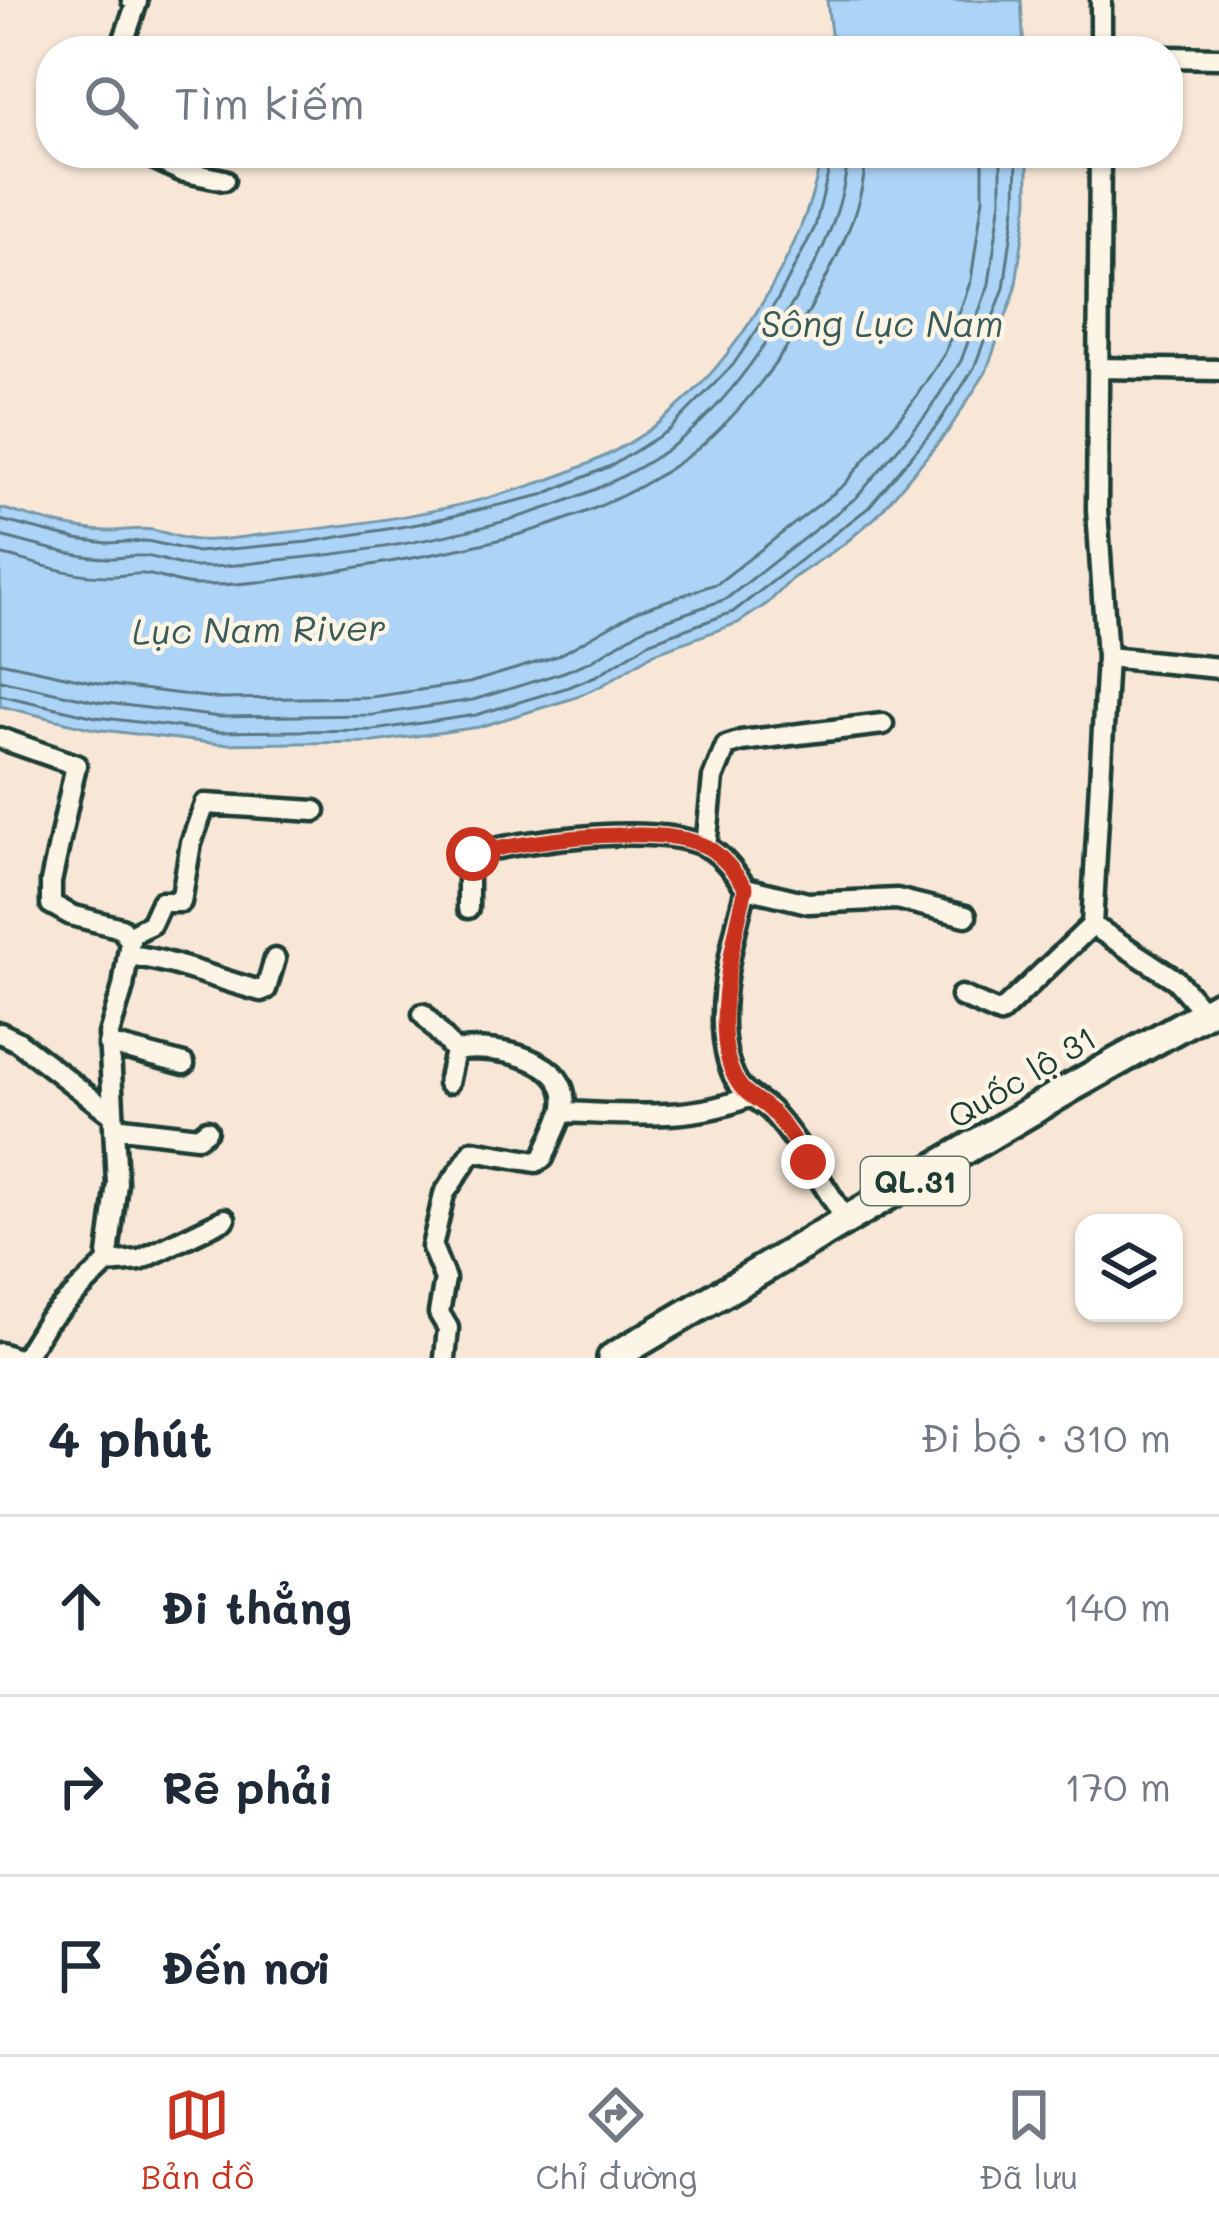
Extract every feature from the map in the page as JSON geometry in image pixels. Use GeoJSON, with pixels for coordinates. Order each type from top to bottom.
{"type":"FeatureCollection","features":[{"type":"Feature","properties":{"kind":"highway","name":"Quốc lộ 31"},"geometry":{"type":"LineString","coordinates":[[612,1358],[1214,1008]]}},
{"type":"Feature","properties":{"kind":"street"},"geometry":{"type":"LineString","coordinates":[[125,36],[137,2],[132,0]]}},
{"type":"Feature","properties":{"kind":"street"},"geometry":{"type":"LineString","coordinates":[[1101,0],[1101,36]]}},
{"type":"Feature","properties":{"kind":"street"},"geometry":{"type":"LineString","coordinates":[[1183,57],[1219,58]]}},
{"type":"Feature","properties":{"kind":"street"},"geometry":{"type":"LineString","coordinates":[[174,168],[224,179]]}},
{"type":"Feature","properties":{"kind":"street"},"geometry":{"type":"LineString","coordinates":[[961,996],[1000,1013],[1092,925],[1107,657],[1097,510],[1100,168]]}},
{"type":"Feature","properties":{"kind":"street"},"geometry":{"type":"LineString","coordinates":[[1100,368],[1219,370]]}},
{"type":"Feature","properties":{"kind":"street"},"geometry":{"type":"LineString","coordinates":[[1107,657],[1219,668]]}},
{"type":"Feature","properties":{"kind":"street"},"geometry":{"type":"LineString","coordinates":[[706,847],[713,778],[726,746],[883,724]]}},
{"type":"Feature","properties":{"kind":"street"},"geometry":{"type":"LineString","coordinates":[[0,738],[76,765],[51,882],[51,904],[71,915],[121,928],[128,945],[108,1044],[117,1183],[107,1263]]}},
{"type":"Feature","properties":{"kind":"street"},"geometry":{"type":"LineString","coordinates":[[128,945],[151,924],[161,902],[181,902],[191,843],[205,804],[315,811]]}},
{"type":"Feature","properties":{"kind":"street"},"geometry":{"type":"LineString","coordinates":[[468,908],[470,858],[544,839],[596,836],[656,838],[706,847],[730,866],[746,888],[808,903],[897,898],[965,916]]}},
{"type":"Feature","properties":{"kind":"street"},"geometry":{"type":"LineString","coordinates":[[746,888],[727,968],[724,1023],[733,1072],[750,1096],[776,1117],[847,1221]]}},
{"type":"Feature","properties":{"kind":"street"},"geometry":{"type":"LineString","coordinates":[[1092,925],[1214,1008]]}},
{"type":"Feature","properties":{"kind":"street"},"geometry":{"type":"LineString","coordinates":[[128,945],[176,961],[193,972],[259,991],[266,988],[275,958]]}},
{"type":"Feature","properties":{"kind":"street"},"geometry":{"type":"LineString","coordinates":[[423,1014],[455,1052]]}},
{"type":"Feature","properties":{"kind":"street"},"geometry":{"type":"LineString","coordinates":[[0,1033],[17,1041],[114,1121],[198,1138],[207,1130]]}},
{"type":"Feature","properties":{"kind":"street"},"geometry":{"type":"LineString","coordinates":[[108,1044],[184,1064]]}},
{"type":"Feature","properties":{"kind":"street"},"geometry":{"type":"LineString","coordinates":[[445,1358],[448,1333],[439,1313],[445,1279],[432,1247],[450,1182],[472,1151],[540,1162],[563,1112],[566,1088],[536,1063],[490,1050],[455,1052]]}},
{"type":"Feature","properties":{"kind":"street"},"geometry":{"type":"LineString","coordinates":[[448,1083],[455,1052]]}},
{"type":"Feature","properties":{"kind":"street"},"geometry":{"type":"LineString","coordinates":[[563,1112],[689,1113],[724,1107],[750,1096]]}},
{"type":"Feature","properties":{"kind":"street"},"geometry":{"type":"LineString","coordinates":[[0,1353],[19,1358],[47,1321],[107,1263],[140,1260],[225,1220]]}},
{"type":"Feature","properties":{"kind":"water"},"geometry":{"type":"Polygon","coordinates":[[[827,0],[1021,0],[1023,36],[831,36],[827,0]]]}},
{"type":"Feature","properties":{"kind":"water","name":"Sông Lục Nam"},"geometry":{"type":"Polygon","coordinates":[[[818,168],[1028,168],[1015,291],[986,372],[948,431],[877,516],[738,623],[654,653],[574,698],[479,727],[374,742],[219,744],[94,729],[0,706],[0,508],[80,528],[146,529],[191,540],[215,540],[420,513],[474,502],[576,469],[621,448],[660,422],[715,368],[741,336],[784,265],[818,168]]]}},
{"type":"Feature","properties":{"kind":"route"},"geometry":{"type":"LineString","coordinates":[[473,854],[544,839],[628,836],[706,847],[730,866],[746,888],[727,968],[724,1023],[733,1072],[741,1088],[770,1109],[808,1162]]}},
{"type":"Feature","properties":{"kind":"water label","name":"Lục Nam River"},"geometry":{"type":"Point","coordinates":[259,628]}}]}
